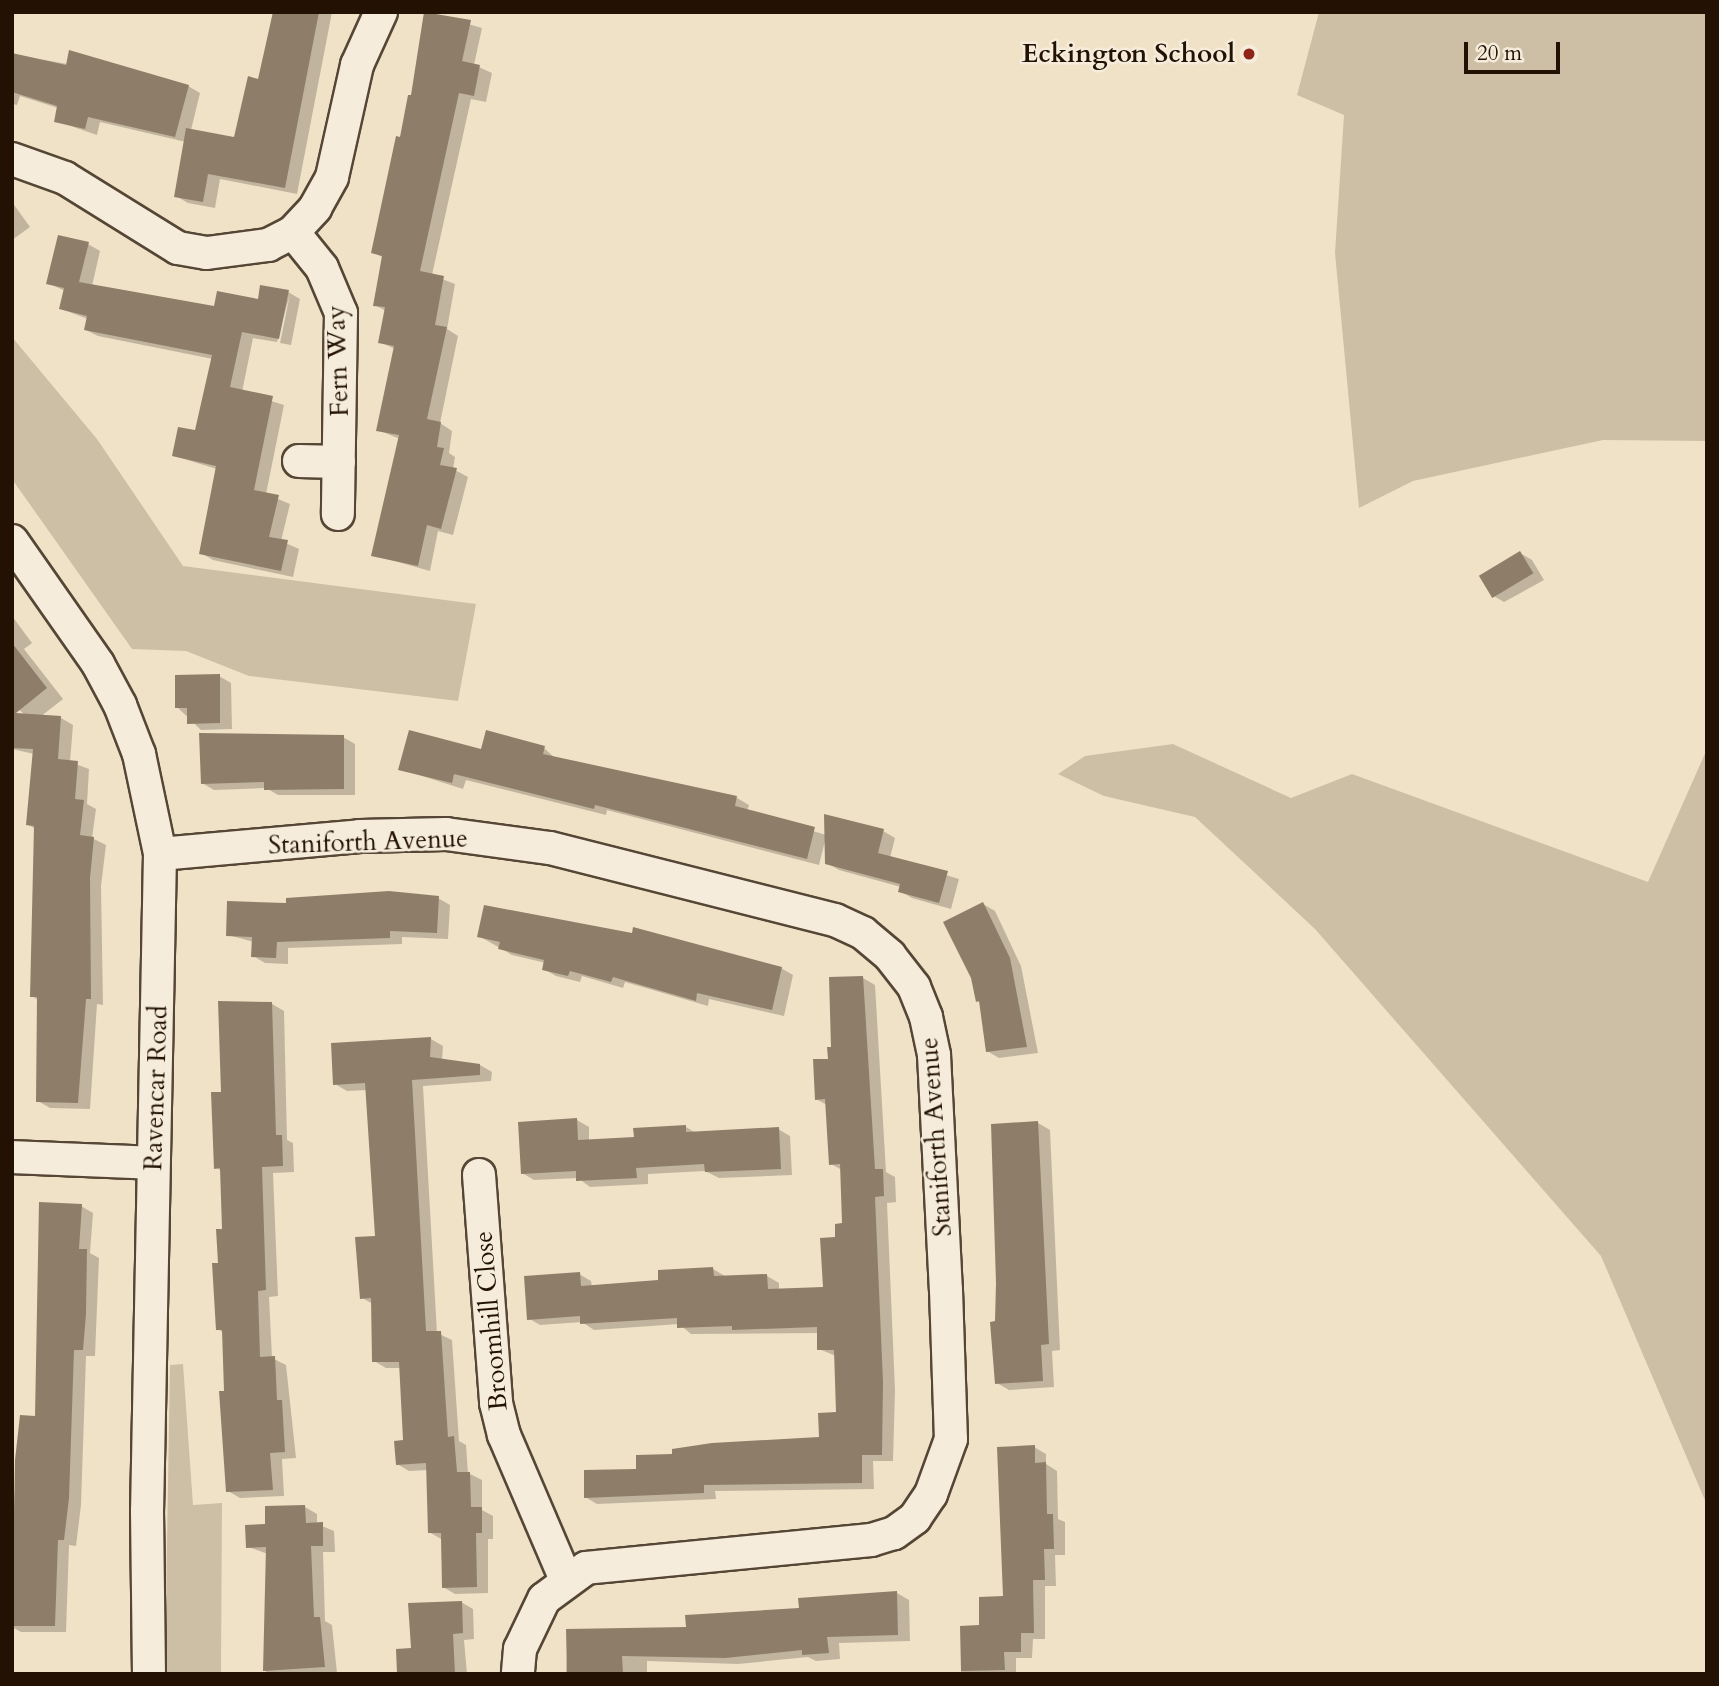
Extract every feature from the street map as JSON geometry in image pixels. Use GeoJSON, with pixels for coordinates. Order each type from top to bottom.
{"type":"FeatureCollection","features":[{"type":"Feature","properties":{"kind":"street"},"geometry":{"type":"LineString","coordinates":[[12,159],[65,178],[178,248],[207,253],[268,245],[293,232],[315,208],[332,177],[357,65],[381,12]]}},
{"type":"Feature","properties":{"kind":"street","name":"Fern Way"},"geometry":{"type":"LineString","coordinates":[[293,232],[322,268],[341,313],[338,514]]}},
{"type":"Feature","properties":{"kind":"street"},"geometry":{"type":"LineString","coordinates":[[299,461],[339,462]]}},
{"type":"Feature","properties":{"kind":"street","name":"Ravencar Road"},"geometry":{"type":"LineString","coordinates":[[12,541],[92,655],[120,705],[139,754],[160,854],[153,1163],[153,1338],[146,1511],[149,1674]]}},
{"type":"Feature","properties":{"kind":"street","name":"Staniforth Avenue"},"geometry":{"type":"LineString","coordinates":[[160,854],[360,836],[446,834],[551,848],[835,920],[881,948],[914,987],[926,1017],[936,1077],[947,1303],[951,1439],[931,1494],[915,1518],[894,1533],[871,1540],[611,1563],[566,1580],[544,1600],[532,1620],[520,1649],[518,1674]]}},
{"type":"Feature","properties":{"kind":"street"},"geometry":{"type":"LineString","coordinates":[[12,1157],[153,1163]]}},
{"type":"Feature","properties":{"kind":"street","name":"Broomhill Close"},"geometry":{"type":"LineString","coordinates":[[479,1175],[496,1404],[504,1435],[566,1580]]}},
{"type":"Feature","properties":{"kind":"shaded area"},"geometry":{"type":"Polygon","coordinates":[[[1319,12],[1707,12],[1707,441],[1603,440],[1413,481],[1359,508],[1335,253],[1344,115],[1297,95],[1319,12]]]}},
{"type":"Feature","properties":{"kind":"shaded area"},"geometry":{"type":"Polygon","coordinates":[[[12,337],[97,439],[183,566],[476,604],[458,701],[249,676],[186,651],[132,649],[12,479],[12,337]]]}},
{"type":"Feature","properties":{"kind":"shaded area"},"geometry":{"type":"Polygon","coordinates":[[[1173,744],[1291,798],[1352,774],[1648,882],[1707,749],[1707,1505],[1601,1256],[1315,929],[1195,817],[1104,796],[1058,774],[1085,756],[1173,744]]]}},
{"type":"Feature","properties":{"kind":"shaded area"},"geometry":{"type":"Polygon","coordinates":[[[183,1364],[193,1505],[222,1503],[221,1674],[167,1674],[165,1663],[170,1365],[183,1364]]]}},
{"type":"Feature","properties":{"kind":"building"},"geometry":{"type":"Polygon","coordinates":[[[273,12],[319,12],[285,188],[208,174],[203,202],[174,197],[186,128],[234,137],[248,76],[258,79],[273,12]]]}},
{"type":"Feature","properties":{"kind":"building"},"geometry":{"type":"Polygon","coordinates":[[[424,12],[471,20],[462,61],[480,65],[474,96],[459,93],[420,271],[444,276],[435,325],[447,327],[427,419],[441,422],[437,447],[444,448],[440,465],[457,468],[441,529],[427,525],[418,566],[371,556],[399,435],[376,431],[394,346],[378,343],[385,307],[373,306],[382,256],[371,253],[396,136],[400,137],[408,95],[411,95],[424,12]]]}},
{"type":"Feature","properties":{"kind":"building"},"geometry":{"type":"Polygon","coordinates":[[[69,50],[189,85],[175,137],[88,117],[85,129],[54,122],[57,106],[12,92],[12,53],[66,65],[69,50]]]}},
{"type":"Feature","properties":{"kind":"building"},"geometry":{"type":"Polygon","coordinates":[[[58,235],[89,242],[79,282],[214,306],[217,291],[258,299],[260,285],[289,290],[279,339],[242,332],[230,387],[273,396],[254,490],[279,495],[269,537],[288,540],[281,571],[199,554],[216,466],[172,456],[178,427],[195,430],[212,355],[84,330],[87,316],[59,309],[64,288],[46,284],[58,235]]]}},
{"type":"Feature","properties":{"kind":"building"},"geometry":{"type":"Polygon","coordinates":[[[1520,551],[1533,573],[1492,598],[1479,576],[1520,551]]]}},
{"type":"Feature","properties":{"kind":"building"},"geometry":{"type":"Polygon","coordinates":[[[12,643],[47,688],[16,713],[61,716],[58,759],[78,761],[75,799],[84,800],[80,835],[94,837],[90,878],[91,999],[86,999],[78,1103],[36,1102],[37,997],[30,997],[34,826],[26,825],[33,749],[12,748],[12,643]]]}},
{"type":"Feature","properties":{"kind":"building"},"geometry":{"type":"Polygon","coordinates":[[[220,674],[220,723],[187,724],[187,708],[175,708],[175,675],[220,674]]]}},
{"type":"Feature","properties":{"kind":"building"},"geometry":{"type":"Polygon","coordinates":[[[409,730],[481,749],[486,730],[545,746],[543,754],[737,796],[735,806],[815,827],[807,859],[595,805],[594,809],[454,774],[452,783],[398,770],[409,730]]]}},
{"type":"Feature","properties":{"kind":"building"},"geometry":{"type":"Polygon","coordinates":[[[199,733],[344,735],[344,789],[264,790],[264,782],[201,784],[199,733]]]}},
{"type":"Feature","properties":{"kind":"building"},"geometry":{"type":"Polygon","coordinates":[[[824,814],[884,829],[878,853],[948,871],[939,903],[898,892],[900,884],[825,864],[824,814]]]}},
{"type":"Feature","properties":{"kind":"building"},"geometry":{"type":"Polygon","coordinates":[[[389,891],[439,896],[437,933],[390,931],[390,938],[277,942],[276,958],[251,957],[252,937],[226,936],[227,901],[286,903],[286,898],[389,891]]]}},
{"type":"Feature","properties":{"kind":"building"},"geometry":{"type":"Polygon","coordinates":[[[983,902],[1010,958],[1027,1047],[986,1052],[979,1001],[976,1002],[971,978],[943,922],[983,902]]]}},
{"type":"Feature","properties":{"kind":"building"},"geometry":{"type":"Polygon","coordinates":[[[484,905],[632,933],[633,927],[782,967],[772,1010],[697,993],[696,1001],[613,977],[611,982],[570,971],[568,976],[542,970],[544,960],[498,949],[500,942],[477,937],[484,905]]]}},
{"type":"Feature","properties":{"kind":"building"},"geometry":{"type":"Polygon","coordinates":[[[863,976],[875,1169],[883,1169],[884,1196],[875,1197],[883,1382],[882,1455],[862,1455],[862,1483],[704,1485],[704,1493],[584,1498],[584,1470],[636,1469],[636,1455],[672,1454],[672,1449],[712,1443],[819,1437],[818,1413],[836,1412],[834,1350],[817,1350],[817,1327],[732,1330],[732,1326],[677,1328],[677,1318],[580,1324],[580,1316],[527,1320],[524,1276],[580,1272],[581,1286],[658,1280],[658,1270],[713,1267],[714,1276],[767,1274],[768,1289],[823,1287],[820,1238],[835,1237],[835,1224],[842,1223],[840,1164],[829,1165],[825,1099],[815,1100],[813,1059],[828,1059],[827,1047],[831,1047],[829,977],[863,976]]]}},
{"type":"Feature","properties":{"kind":"building"},"geometry":{"type":"Polygon","coordinates":[[[218,1001],[272,1002],[276,1135],[282,1135],[283,1166],[262,1167],[266,1290],[258,1291],[260,1357],[275,1356],[277,1400],[282,1400],[285,1452],[270,1453],[273,1490],[226,1492],[219,1391],[224,1391],[222,1330],[216,1330],[212,1263],[218,1263],[216,1229],[222,1229],[220,1168],[214,1169],[211,1092],[221,1092],[218,1001]]]}},
{"type":"Feature","properties":{"kind":"building"},"geometry":{"type":"Polygon","coordinates":[[[431,1037],[430,1057],[480,1064],[480,1075],[412,1080],[426,1331],[441,1331],[448,1437],[454,1436],[457,1472],[470,1472],[471,1507],[482,1507],[482,1533],[476,1533],[477,1587],[442,1588],[441,1533],[428,1533],[426,1463],[396,1465],[394,1441],[403,1440],[399,1362],[372,1362],[371,1298],[360,1299],[355,1237],[375,1236],[365,1083],[333,1085],[331,1043],[431,1037]]]}},
{"type":"Feature","properties":{"kind":"building"},"geometry":{"type":"Polygon","coordinates":[[[577,1118],[578,1140],[634,1137],[633,1128],[686,1125],[686,1132],[779,1127],[781,1169],[705,1172],[704,1164],[636,1168],[637,1178],[576,1181],[576,1171],[521,1174],[518,1122],[577,1118]]]}},
{"type":"Feature","properties":{"kind":"building"},"geometry":{"type":"Polygon","coordinates":[[[1038,1121],[1049,1344],[1041,1345],[1043,1381],[995,1384],[990,1322],[995,1321],[996,1283],[991,1124],[1038,1121]]]}},
{"type":"Feature","properties":{"kind":"building"},"geometry":{"type":"Polygon","coordinates":[[[39,1202],[82,1204],[79,1249],[87,1249],[86,1314],[83,1350],[74,1350],[69,1498],[64,1540],[58,1540],[55,1626],[12,1626],[15,1460],[20,1415],[35,1416],[39,1202]]]}},
{"type":"Feature","properties":{"kind":"building"},"geometry":{"type":"Polygon","coordinates":[[[1035,1445],[1035,1463],[1046,1462],[1047,1514],[1053,1514],[1054,1549],[1044,1549],[1045,1580],[1033,1580],[1034,1633],[1021,1633],[1021,1652],[1004,1652],[1005,1670],[961,1671],[960,1626],[979,1625],[979,1597],[1003,1596],[997,1447],[1035,1445]]]}},
{"type":"Feature","properties":{"kind":"building"},"geometry":{"type":"Polygon","coordinates":[[[305,1505],[306,1523],[323,1522],[323,1546],[311,1546],[314,1617],[320,1617],[325,1667],[263,1671],[266,1547],[246,1548],[245,1525],[265,1524],[265,1506],[305,1505]]]}},
{"type":"Feature","properties":{"kind":"building"},"geometry":{"type":"Polygon","coordinates":[[[897,1591],[898,1635],[827,1637],[829,1653],[802,1655],[802,1650],[725,1658],[622,1656],[623,1674],[567,1674],[566,1629],[686,1627],[685,1615],[799,1608],[798,1598],[897,1591]]]}},
{"type":"Feature","properties":{"kind":"building"},"geometry":{"type":"Polygon","coordinates":[[[462,1601],[463,1633],[453,1634],[455,1674],[397,1674],[396,1649],[411,1648],[408,1603],[462,1601]]]}},
{"type":"Feature","properties":{"kind":"place","name":"Eckington School"},"geometry":{"type":"Point","coordinates":[1249,54]}}]}
